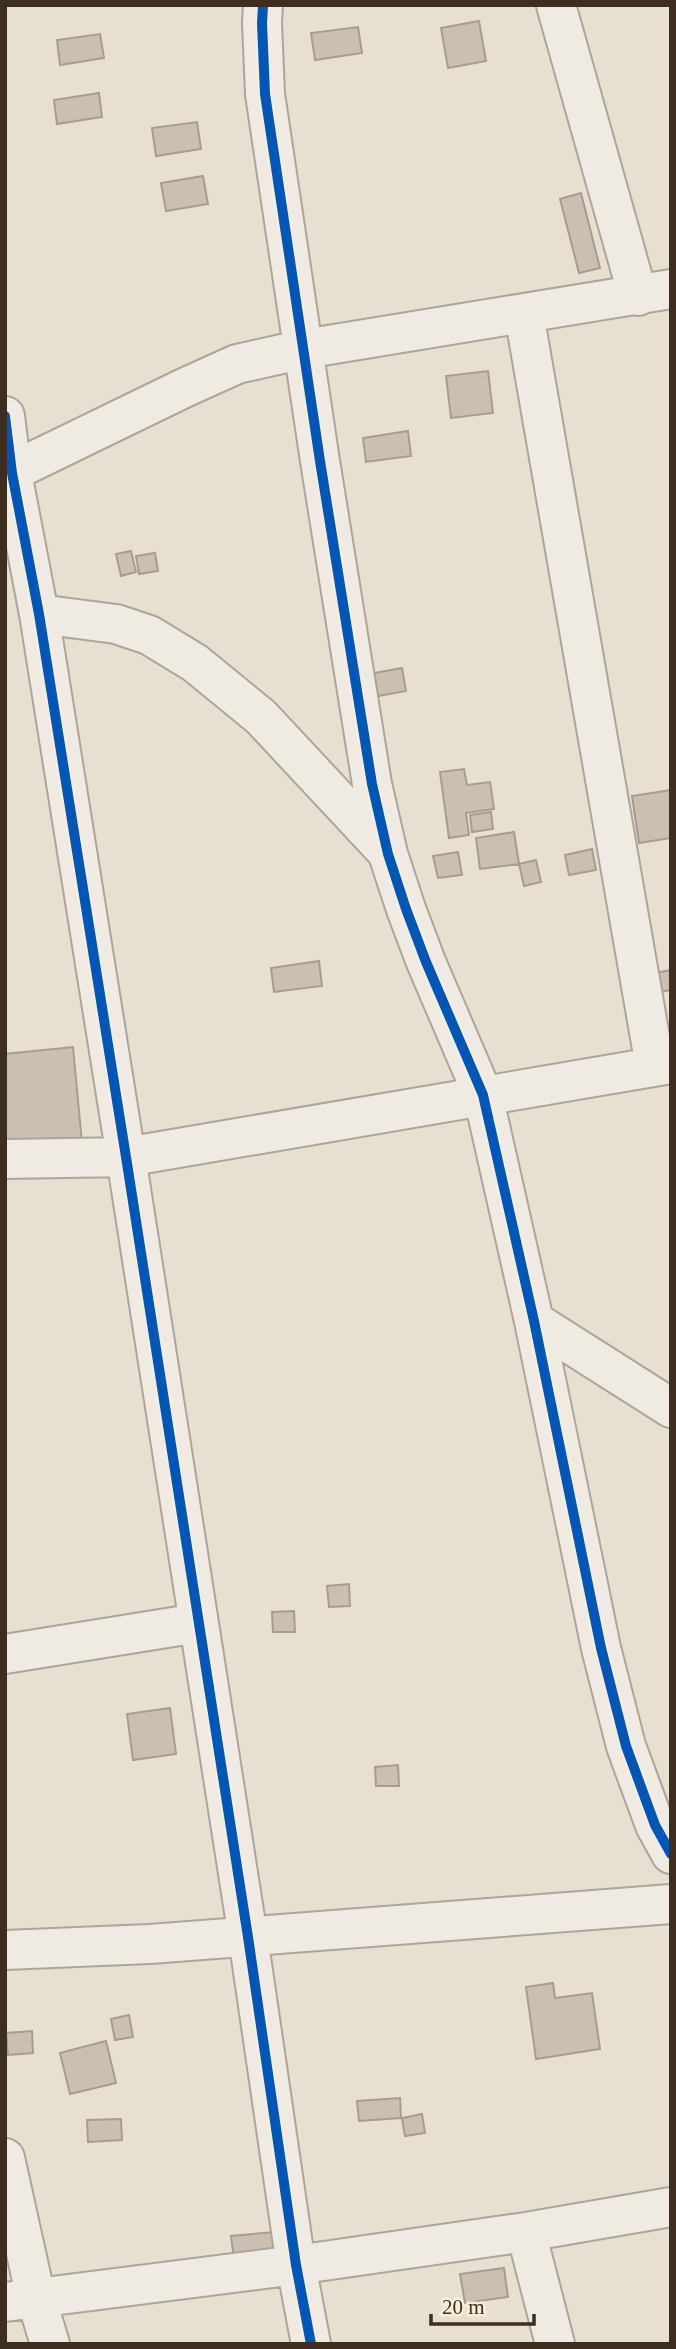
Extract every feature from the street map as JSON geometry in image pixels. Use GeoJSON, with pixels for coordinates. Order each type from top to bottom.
{"type":"FeatureCollection","features":[{"type":"Feature","properties":{"kind":"street"},"geometry":{"type":"LineString","coordinates":[[263,5],[265,94],[372,785],[388,854],[426,962],[483,1095],[626,1746],[655,1825],[671,1854]]}},
{"type":"Feature","properties":{"kind":"street"},"geometry":{"type":"LineString","coordinates":[[9,474],[184,388],[237,365],[304,349],[655,292],[555,5]]}},
{"type":"Feature","properties":{"kind":"street"},"geometry":{"type":"LineString","coordinates":[[5,1159],[127,1157],[663,1065],[524,314]]}},
{"type":"Feature","properties":{"kind":"street"},"geometry":{"type":"LineString","coordinates":[[5,416],[9,474],[39,614],[127,1157],[296,2265],[312,2344]]}},
{"type":"Feature","properties":{"kind":"street"},"geometry":{"type":"LineString","coordinates":[[39,614],[116,624],[149,635],[195,663],[261,717],[388,854]]}},
{"type":"Feature","properties":{"kind":"street"},"geometry":{"type":"LineString","coordinates":[[534,1321],[671,1408]]}},
{"type":"Feature","properties":{"kind":"street"},"geometry":{"type":"LineString","coordinates":[[5,1654],[198,1623]]}},
{"type":"Feature","properties":{"kind":"street"},"geometry":{"type":"LineString","coordinates":[[5,1950],[248,1937],[671,1904]]}},
{"type":"Feature","properties":{"kind":"street"},"geometry":{"type":"LineString","coordinates":[[5,2158],[20,2300],[50,2344]]}},
{"type":"Feature","properties":{"kind":"street"},"geometry":{"type":"LineString","coordinates":[[20,2300],[296,2265],[526,2232],[671,2207]]}},
{"type":"Feature","properties":{"kind":"street"},"geometry":{"type":"LineString","coordinates":[[526,2232],[555,2344]]}},
{"type":"Feature","properties":{"kind":"building"},"geometry":{"type":"Polygon","coordinates":[[[479,21],[486,61],[448,68],[441,28],[479,21]]]}},
{"type":"Feature","properties":{"kind":"building"},"geometry":{"type":"Polygon","coordinates":[[[358,27],[362,53],[315,60],[311,33],[358,27]]]}},
{"type":"Feature","properties":{"kind":"building"},"geometry":{"type":"Polygon","coordinates":[[[100,34],[104,58],[60,65],[57,40],[100,34]]]}},
{"type":"Feature","properties":{"kind":"building"},"geometry":{"type":"Polygon","coordinates":[[[99,93],[102,117],[57,124],[54,100],[99,93]]]}},
{"type":"Feature","properties":{"kind":"building"},"geometry":{"type":"Polygon","coordinates":[[[197,122],[201,149],[156,156],[152,128],[197,122]]]}},
{"type":"Feature","properties":{"kind":"building"},"geometry":{"type":"Polygon","coordinates":[[[203,176],[208,204],[166,211],[161,183],[203,176]]]}},
{"type":"Feature","properties":{"kind":"building"},"geometry":{"type":"Polygon","coordinates":[[[581,193],[600,268],[579,273],[560,199],[581,193]]]}},
{"type":"Feature","properties":{"kind":"building"},"geometry":{"type":"Polygon","coordinates":[[[488,371],[493,413],[451,418],[446,376],[488,371]]]}},
{"type":"Feature","properties":{"kind":"building"},"geometry":{"type":"Polygon","coordinates":[[[408,431],[411,456],[366,462],[363,438],[408,431]]]}},
{"type":"Feature","properties":{"kind":"building"},"geometry":{"type":"Polygon","coordinates":[[[131,551],[136,572],[121,576],[116,554],[131,551]]]}},
{"type":"Feature","properties":{"kind":"building"},"geometry":{"type":"Polygon","coordinates":[[[155,553],[158,571],[139,574],[136,556],[155,553]]]}},
{"type":"Feature","properties":{"kind":"building"},"geometry":{"type":"Polygon","coordinates":[[[402,668],[406,691],[378,696],[374,673],[402,668]]]}},
{"type":"Feature","properties":{"kind":"building"},"geometry":{"type":"Polygon","coordinates":[[[464,769],[467,785],[490,782],[494,809],[466,813],[469,835],[449,838],[440,772],[464,769]]]}},
{"type":"Feature","properties":{"kind":"building"},"geometry":{"type":"Polygon","coordinates":[[[671,790],[671,838],[639,843],[632,796],[671,790]]]}},
{"type":"Feature","properties":{"kind":"building"},"geometry":{"type":"Polygon","coordinates":[[[491,812],[493,829],[472,832],[470,815],[491,812]]]}},
{"type":"Feature","properties":{"kind":"building"},"geometry":{"type":"Polygon","coordinates":[[[514,832],[519,864],[480,869],[476,838],[514,832]]]}},
{"type":"Feature","properties":{"kind":"building"},"geometry":{"type":"Polygon","coordinates":[[[592,849],[596,870],[569,875],[565,855],[592,849]]]}},
{"type":"Feature","properties":{"kind":"building"},"geometry":{"type":"Polygon","coordinates":[[[458,852],[462,875],[438,878],[433,856],[458,852]]]}},
{"type":"Feature","properties":{"kind":"building"},"geometry":{"type":"Polygon","coordinates":[[[536,860],[541,882],[524,886],[519,864],[536,860]]]}},
{"type":"Feature","properties":{"kind":"building"},"geometry":{"type":"Polygon","coordinates":[[[319,961],[322,986],[274,992],[271,968],[319,961]]]}},
{"type":"Feature","properties":{"kind":"building"},"geometry":{"type":"Polygon","coordinates":[[[671,970],[671,990],[654,993],[650,974],[671,970]]]}},
{"type":"Feature","properties":{"kind":"building"},"geometry":{"type":"Polygon","coordinates":[[[73,1047],[82,1143],[5,1150],[5,1054],[73,1047]]]}},
{"type":"Feature","properties":{"kind":"building"},"geometry":{"type":"Polygon","coordinates":[[[349,1584],[350,1606],[329,1607],[327,1586],[349,1584]]]}},
{"type":"Feature","properties":{"kind":"building"},"geometry":{"type":"Polygon","coordinates":[[[294,1611],[295,1632],[273,1632],[272,1612],[294,1611]]]}},
{"type":"Feature","properties":{"kind":"building"},"geometry":{"type":"Polygon","coordinates":[[[170,1708],[176,1754],[133,1760],[127,1714],[170,1708]]]}},
{"type":"Feature","properties":{"kind":"building"},"geometry":{"type":"Polygon","coordinates":[[[398,1765],[399,1786],[376,1786],[375,1767],[398,1765]]]}},
{"type":"Feature","properties":{"kind":"building"},"geometry":{"type":"Polygon","coordinates":[[[553,1983],[555,1998],[592,1993],[600,2049],[536,2059],[526,1987],[553,1983]]]}},
{"type":"Feature","properties":{"kind":"building"},"geometry":{"type":"Polygon","coordinates":[[[129,2015],[133,2037],[115,2040],[111,2019],[129,2015]]]}},
{"type":"Feature","properties":{"kind":"building"},"geometry":{"type":"Polygon","coordinates":[[[32,2031],[33,2053],[8,2055],[6,2033],[32,2031]]]}},
{"type":"Feature","properties":{"kind":"building"},"geometry":{"type":"Polygon","coordinates":[[[106,2041],[116,2083],[70,2094],[60,2053],[106,2041]]]}},
{"type":"Feature","properties":{"kind":"building"},"geometry":{"type":"Polygon","coordinates":[[[400,2098],[401,2118],[359,2121],[357,2101],[400,2098]]]}},
{"type":"Feature","properties":{"kind":"building"},"geometry":{"type":"Polygon","coordinates":[[[422,2114],[425,2133],[405,2136],[402,2118],[422,2114]]]}},
{"type":"Feature","properties":{"kind":"building"},"geometry":{"type":"Polygon","coordinates":[[[121,2119],[122,2140],[88,2142],[87,2120],[121,2119]]]}},
{"type":"Feature","properties":{"kind":"building"},"geometry":{"type":"Polygon","coordinates":[[[274,2232],[277,2255],[234,2259],[231,2236],[274,2232]]]}},
{"type":"Feature","properties":{"kind":"building"},"geometry":{"type":"Polygon","coordinates":[[[504,2268],[508,2297],[465,2303],[460,2274],[504,2268]]]}},
{"type":"Feature","properties":{"kind":"cycle path"},"geometry":{"type":"LineString","coordinates":[[263,5],[265,94],[372,784],[388,854],[406,909],[483,1095],[534,1321],[601,1648],[626,1746],[655,1825],[671,1854]]}},
{"type":"Feature","properties":{"kind":"cycle path"},"geometry":{"type":"LineString","coordinates":[[5,416],[12,473],[39,614],[126,1157],[248,1937],[296,2265],[311,2344]]}}]}
